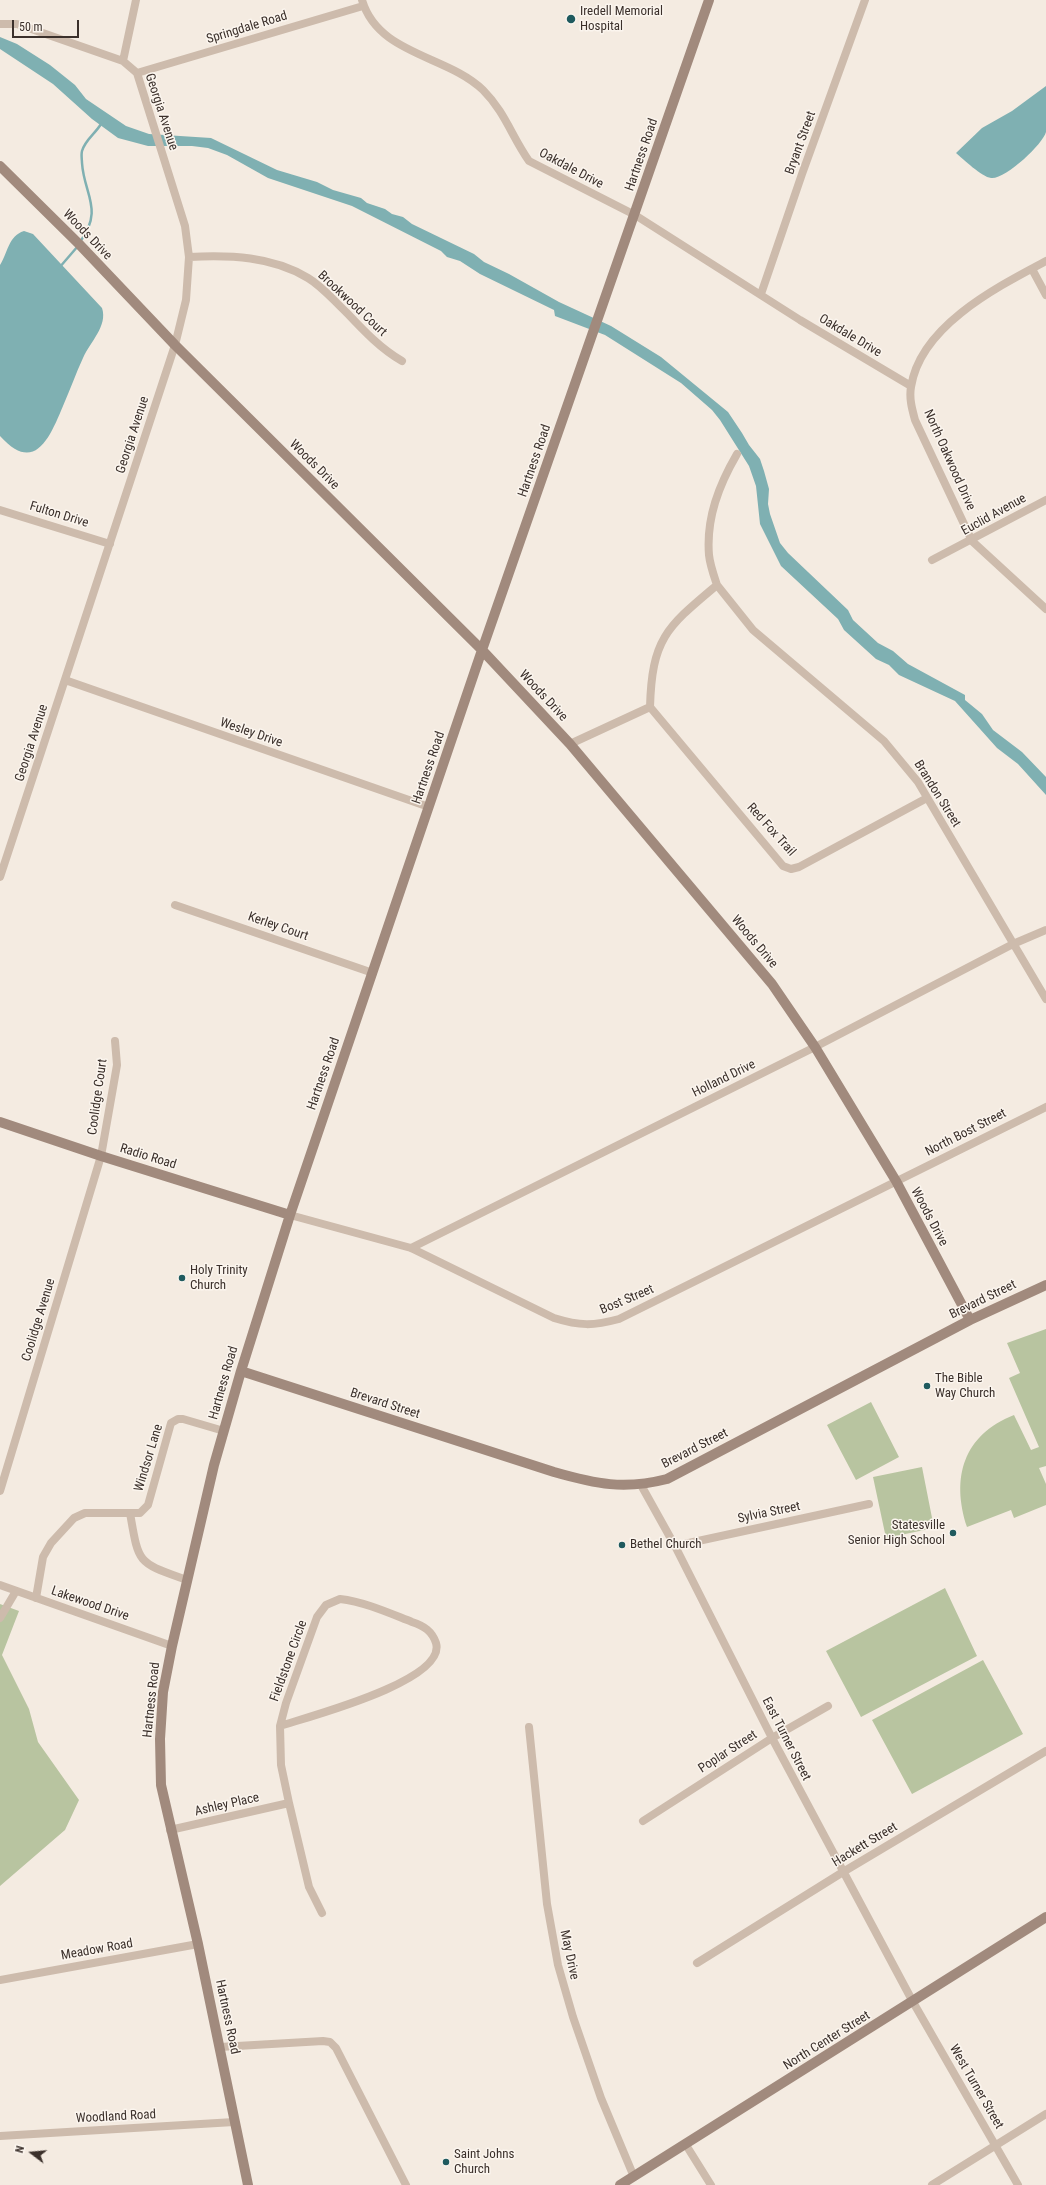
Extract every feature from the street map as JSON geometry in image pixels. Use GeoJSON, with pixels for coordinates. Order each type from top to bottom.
{"type":"FeatureCollection","features":[{"type":"Feature","properties":{"kind":"main road","name":"Hartness Road"},"geometry":{"type":"LineString","coordinates":[[248,2185],[198,1944],[170,1830],[161,1785],[160,1739],[163,1692],[172,1646],[224,1431],[241,1371],[290,1215],[482,650],[601,315],[709,0]]}},
{"type":"Feature","properties":{"kind":"main road","name":"Woods Drive"},"geometry":{"type":"LineString","coordinates":[[0,167],[79,244],[175,345],[482,650],[570,744],[772,984],[815,1048],[896,1181],[970,1320]]}},
{"type":"Feature","properties":{"kind":"main road","name":"Radio Road"},"geometry":{"type":"LineString","coordinates":[[0,1122],[101,1156],[290,1215]]}},
{"type":"Feature","properties":{"kind":"main road","name":"Brevard Street"},"geometry":{"type":"LineString","coordinates":[[241,1371],[582,1480],[611,1485],[641,1485],[667,1479],[970,1320],[1046,1285]]}},
{"type":"Feature","properties":{"kind":"main road","name":"North Center Street"},"geometry":{"type":"LineString","coordinates":[[620,2185],[686,2145],[1046,1917]]}},
{"type":"Feature","properties":{"kind":"street"},"geometry":{"type":"LineString","coordinates":[[0,24],[17,24],[122,61],[136,0]]}},
{"type":"Feature","properties":{"kind":"street","name":"Bryant Street"},"geometry":{"type":"LineString","coordinates":[[761,294],[802,174],[865,0]]}},
{"type":"Feature","properties":{"kind":"street","name":"Oakdale Drive"},"geometry":{"type":"LineString","coordinates":[[362,3],[378,29],[398,44],[460,74],[482,89],[500,109],[519,148],[529,161],[635,215],[911,386]]}},
{"type":"Feature","properties":{"kind":"street","name":"Springdale Road"},"geometry":{"type":"LineString","coordinates":[[137,74],[362,3]]}},
{"type":"Feature","properties":{"kind":"street","name":"Georgia Avenue"},"geometry":{"type":"LineString","coordinates":[[0,877],[175,345],[186,300],[189,257],[185,226],[137,74],[122,61]]}},
{"type":"Feature","properties":{"kind":"street","name":"Brookwood Court"},"geometry":{"type":"LineString","coordinates":[[189,257],[223,256],[258,260],[284,267],[302,275],[321,288],[387,352],[402,361]]}},
{"type":"Feature","properties":{"kind":"street","name":"North Oakwood Drive"},"geometry":{"type":"LineString","coordinates":[[972,541],[915,420],[911,403],[911,386],[921,358],[938,333],[960,314],[1006,282],[1046,261]]}},
{"type":"Feature","properties":{"kind":"street"},"geometry":{"type":"LineString","coordinates":[[1032,269],[1046,295]]}},
{"type":"Feature","properties":{"kind":"street"},"geometry":{"type":"LineString","coordinates":[[570,744],[650,707],[651,676],[656,652],[678,618],[717,585],[709,556],[709,526],[716,496],[737,454]]}},
{"type":"Feature","properties":{"kind":"street","name":"Euclid Avenue"},"geometry":{"type":"LineString","coordinates":[[932,560],[972,541],[1046,500]]}},
{"type":"Feature","properties":{"kind":"street","name":"Fulton Drive"},"geometry":{"type":"LineString","coordinates":[[0,510],[110,544]]}},
{"type":"Feature","properties":{"kind":"street"},"geometry":{"type":"LineString","coordinates":[[972,541],[1046,609]]}},
{"type":"Feature","properties":{"kind":"street","name":"Brandon Street"},"geometry":{"type":"LineString","coordinates":[[717,585],[753,630],[884,741],[907,767],[927,798],[1046,999]]}},
{"type":"Feature","properties":{"kind":"street","name":"Wesley Drive"},"geometry":{"type":"LineString","coordinates":[[65,680],[429,807]]}},
{"type":"Feature","properties":{"kind":"street","name":"Red Fox Trail"},"geometry":{"type":"LineString","coordinates":[[650,707],[784,866],[791,869],[799,867],[927,798]]}},
{"type":"Feature","properties":{"kind":"street","name":"Kerley Court"},"geometry":{"type":"LineString","coordinates":[[175,905],[373,972]]}},
{"type":"Feature","properties":{"kind":"street","name":"Holland Drive"},"geometry":{"type":"LineString","coordinates":[[411,1248],[815,1048],[1013,944],[1046,930]]}},
{"type":"Feature","properties":{"kind":"street","name":"Coolidge Court"},"geometry":{"type":"LineString","coordinates":[[101,1156],[117,1065],[115,1041]]}},
{"type":"Feature","properties":{"kind":"street","name":"North Bost Street"},"geometry":{"type":"LineString","coordinates":[[896,1181],[1046,1106]]}},
{"type":"Feature","properties":{"kind":"street","name":"Coolidge Avenue"},"geometry":{"type":"LineString","coordinates":[[0,1491],[101,1156]]}},
{"type":"Feature","properties":{"kind":"street","name":"Bost Street"},"geometry":{"type":"LineString","coordinates":[[290,1215],[411,1248],[554,1318],[575,1324],[598,1325],[619,1319],[896,1181]]}},
{"type":"Feature","properties":{"kind":"street","name":"Windsor Lane"},"geometry":{"type":"LineString","coordinates":[[36,1598],[43,1557],[51,1543],[74,1518],[85,1513],[140,1512],[148,1505],[171,1423],[178,1419],[183,1419],[224,1431]]}},
{"type":"Feature","properties":{"kind":"street","name":"East Turner Street"},"geometry":{"type":"LineString","coordinates":[[641,1485],[674,1546],[772,1738],[913,2002]]}},
{"type":"Feature","properties":{"kind":"street","name":"Sylvia Street"},"geometry":{"type":"LineString","coordinates":[[674,1546],[869,1504]]}},
{"type":"Feature","properties":{"kind":"street"},"geometry":{"type":"LineString","coordinates":[[130,1513],[136,1549],[143,1561],[158,1570],[187,1580]]}},
{"type":"Feature","properties":{"kind":"street","name":"Lakewood Drive"},"geometry":{"type":"LineString","coordinates":[[0,1585],[172,1646]]}},
{"type":"Feature","properties":{"kind":"street"},"geometry":{"type":"LineString","coordinates":[[0,1618],[16,1591]]}},
{"type":"Feature","properties":{"kind":"street","name":"Fieldstone Circle"},"geometry":{"type":"LineString","coordinates":[[280,1726],[385,1692],[425,1667],[434,1657],[436,1645],[432,1633],[421,1625],[355,1601],[340,1599],[326,1605],[317,1617],[306,1643],[280,1726],[281,1765],[288,1803],[309,1887],[322,1913]]}},
{"type":"Feature","properties":{"kind":"street","name":"Poplar Street"},"geometry":{"type":"LineString","coordinates":[[643,1820],[772,1738],[828,1706]]}},
{"type":"Feature","properties":{"kind":"street","name":"May Drive"},"geometry":{"type":"LineString","coordinates":[[528,1727],[547,1904],[558,1964],[573,2017],[601,2098],[634,2177]]}},
{"type":"Feature","properties":{"kind":"street","name":"Hackett Street"},"geometry":{"type":"LineString","coordinates":[[697,1963],[843,1872],[1046,1750]]}},
{"type":"Feature","properties":{"kind":"street","name":"Ashley Place"},"geometry":{"type":"LineString","coordinates":[[170,1830],[288,1803]]}},
{"type":"Feature","properties":{"kind":"street","name":"Meadow Road"},"geometry":{"type":"LineString","coordinates":[[0,1980],[198,1944]]}},
{"type":"Feature","properties":{"kind":"street","name":"West Turner Street"},"geometry":{"type":"LineString","coordinates":[[913,2002],[1018,2185]]}},
{"type":"Feature","properties":{"kind":"street"},"geometry":{"type":"LineString","coordinates":[[220,2047],[323,2040],[330,2042],[336,2048],[406,2185]]}},
{"type":"Feature","properties":{"kind":"street"},"geometry":{"type":"LineString","coordinates":[[932,2185],[1046,2114]]}},
{"type":"Feature","properties":{"kind":"street","name":"Woodland Road"},"geometry":{"type":"LineString","coordinates":[[0,2136],[234,2122]]}},
{"type":"Feature","properties":{"kind":"street"},"geometry":{"type":"LineString","coordinates":[[686,2145],[710,2185]]}},
{"type":"Feature","properties":{"kind":"green space"},"geometry":{"type":"Polygon","coordinates":[[[1046,1329],[1046,1466],[1039,1468],[1046,1484],[1046,1505],[1014,1518],[1011,1510],[967,1527],[962,1509],[960,1492],[961,1475],[965,1460],[972,1446],[983,1434],[997,1424],[1014,1415],[1031,1450],[1039,1447],[1009,1378],[1020,1373],[1007,1343],[1046,1329]]]}},
{"type":"Feature","properties":{"kind":"green space"},"geometry":{"type":"Polygon","coordinates":[[[871,1402],[899,1457],[856,1480],[827,1425],[871,1402]]]}},
{"type":"Feature","properties":{"kind":"green space"},"geometry":{"type":"Polygon","coordinates":[[[922,1467],[934,1528],[886,1538],[873,1477],[922,1467]]]}},
{"type":"Feature","properties":{"kind":"green space"},"geometry":{"type":"Polygon","coordinates":[[[945,1588],[977,1656],[861,1717],[826,1651],[945,1588]]]}},
{"type":"Feature","properties":{"kind":"green space"},"geometry":{"type":"Polygon","coordinates":[[[0,1604],[19,1611],[2,1655],[29,1709],[38,1742],[79,1800],[65,1830],[0,1886],[0,1604]]]}},
{"type":"Feature","properties":{"kind":"green space"},"geometry":{"type":"Polygon","coordinates":[[[983,1660],[1023,1734],[912,1794],[872,1720],[983,1660]]]}},
{"type":"Feature","properties":{"kind":"water"},"geometry":{"type":"Polygon","coordinates":[[[0,37],[17,44],[50,65],[75,85],[86,99],[126,126],[149,134],[211,138],[277,170],[317,182],[333,190],[361,198],[367,203],[403,217],[412,224],[474,254],[484,262],[559,302],[611,326],[661,357],[728,412],[749,445],[760,459],[769,489],[768,504],[770,514],[780,543],[788,553],[848,610],[853,620],[878,643],[893,651],[908,664],[965,695],[965,700],[982,714],[993,730],[1022,752],[1046,777],[1046,795],[1018,764],[997,748],[955,701],[899,675],[889,665],[876,659],[844,630],[838,619],[781,566],[760,524],[756,486],[749,466],[712,410],[681,383],[605,335],[555,316],[554,310],[480,274],[460,261],[447,257],[441,251],[352,206],[268,178],[227,155],[208,148],[192,146],[148,146],[118,138],[92,119],[53,84],[0,49],[0,37]]]}},
{"type":"Feature","properties":{"kind":"water"},"geometry":{"type":"Polygon","coordinates":[[[1046,86],[1046,132],[1038,145],[1014,167],[997,177],[991,178],[978,171],[956,153],[982,128],[1012,111],[1046,86]]]}},
{"type":"Feature","properties":{"kind":"water"},"geometry":{"type":"Polygon","coordinates":[[[24,231],[33,234],[102,308],[103,315],[103,321],[100,328],[83,358],[53,429],[40,447],[32,452],[23,452],[12,447],[0,436],[0,265],[11,241],[19,233],[24,231]]]}},
{"type":"Feature","properties":{"kind":"waterway"},"geometry":{"type":"LineString","coordinates":[[80,242],[91,220],[92,211],[83,174],[83,147],[101,124]]}},
{"type":"Feature","properties":{"kind":"waterway"},"geometry":{"type":"LineString","coordinates":[[59,268],[78,246]]}},
{"type":"Feature","properties":{"kind":"place","name":"Iredell Memorial Hospital"},"geometry":{"type":"Point","coordinates":[571,19]}},
{"type":"Feature","properties":{"kind":"place","name":"Holy Trinity Church"},"geometry":{"type":"Point","coordinates":[182,1278]}},
{"type":"Feature","properties":{"kind":"place","name":"The Bible Way Church"},"geometry":{"type":"Point","coordinates":[927,1386]}},
{"type":"Feature","properties":{"kind":"place","name":"Statesville Senior High School"},"geometry":{"type":"Point","coordinates":[953,1533]}},
{"type":"Feature","properties":{"kind":"place","name":"Bethel Church"},"geometry":{"type":"Point","coordinates":[622,1545]}},
{"type":"Feature","properties":{"kind":"place","name":"Saint Johns Church"},"geometry":{"type":"Point","coordinates":[446,2162]}}]}
